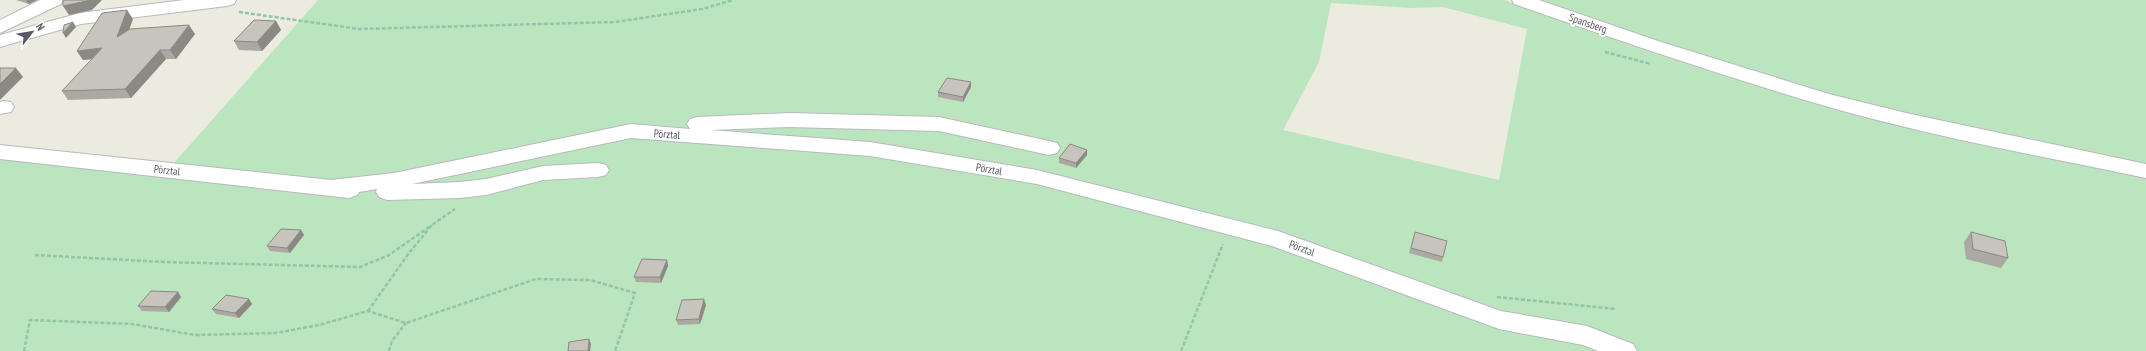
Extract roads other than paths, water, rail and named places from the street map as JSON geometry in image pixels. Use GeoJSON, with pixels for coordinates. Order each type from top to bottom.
{"type":"FeatureCollection","features":[{"type":"Feature","properties":{"kind":"street"},"geometry":{"type":"LineString","coordinates":[[0,27],[54,0]]}},
{"type":"Feature","properties":{"kind":"street","name":"Spansberg"},"geometry":{"type":"LineString","coordinates":[[1521,0],[1654,46],[1830,101],[1906,120],[2146,171]]}},
{"type":"Feature","properties":{"kind":"street"},"geometry":{"type":"LineString","coordinates":[[0,41],[80,19],[204,2],[232,6]]}},
{"type":"Feature","properties":{"kind":"street"},"geometry":{"type":"LineString","coordinates":[[631,132],[704,123],[789,120],[939,124],[1049,148]]}},
{"type":"Feature","properties":{"kind":"street","name":"Pörztal"},"geometry":{"type":"LineString","coordinates":[[334,187],[414,176],[631,132],[877,150],[1037,177],[1230,226],[1278,239],[1498,320],[1587,336],[1624,351]]}},
{"type":"Feature","properties":{"kind":"street","name":"Pörztal"},"geometry":{"type":"LineString","coordinates":[[0,152],[378,192],[460,190],[486,187],[543,173],[598,170]]}}]}
